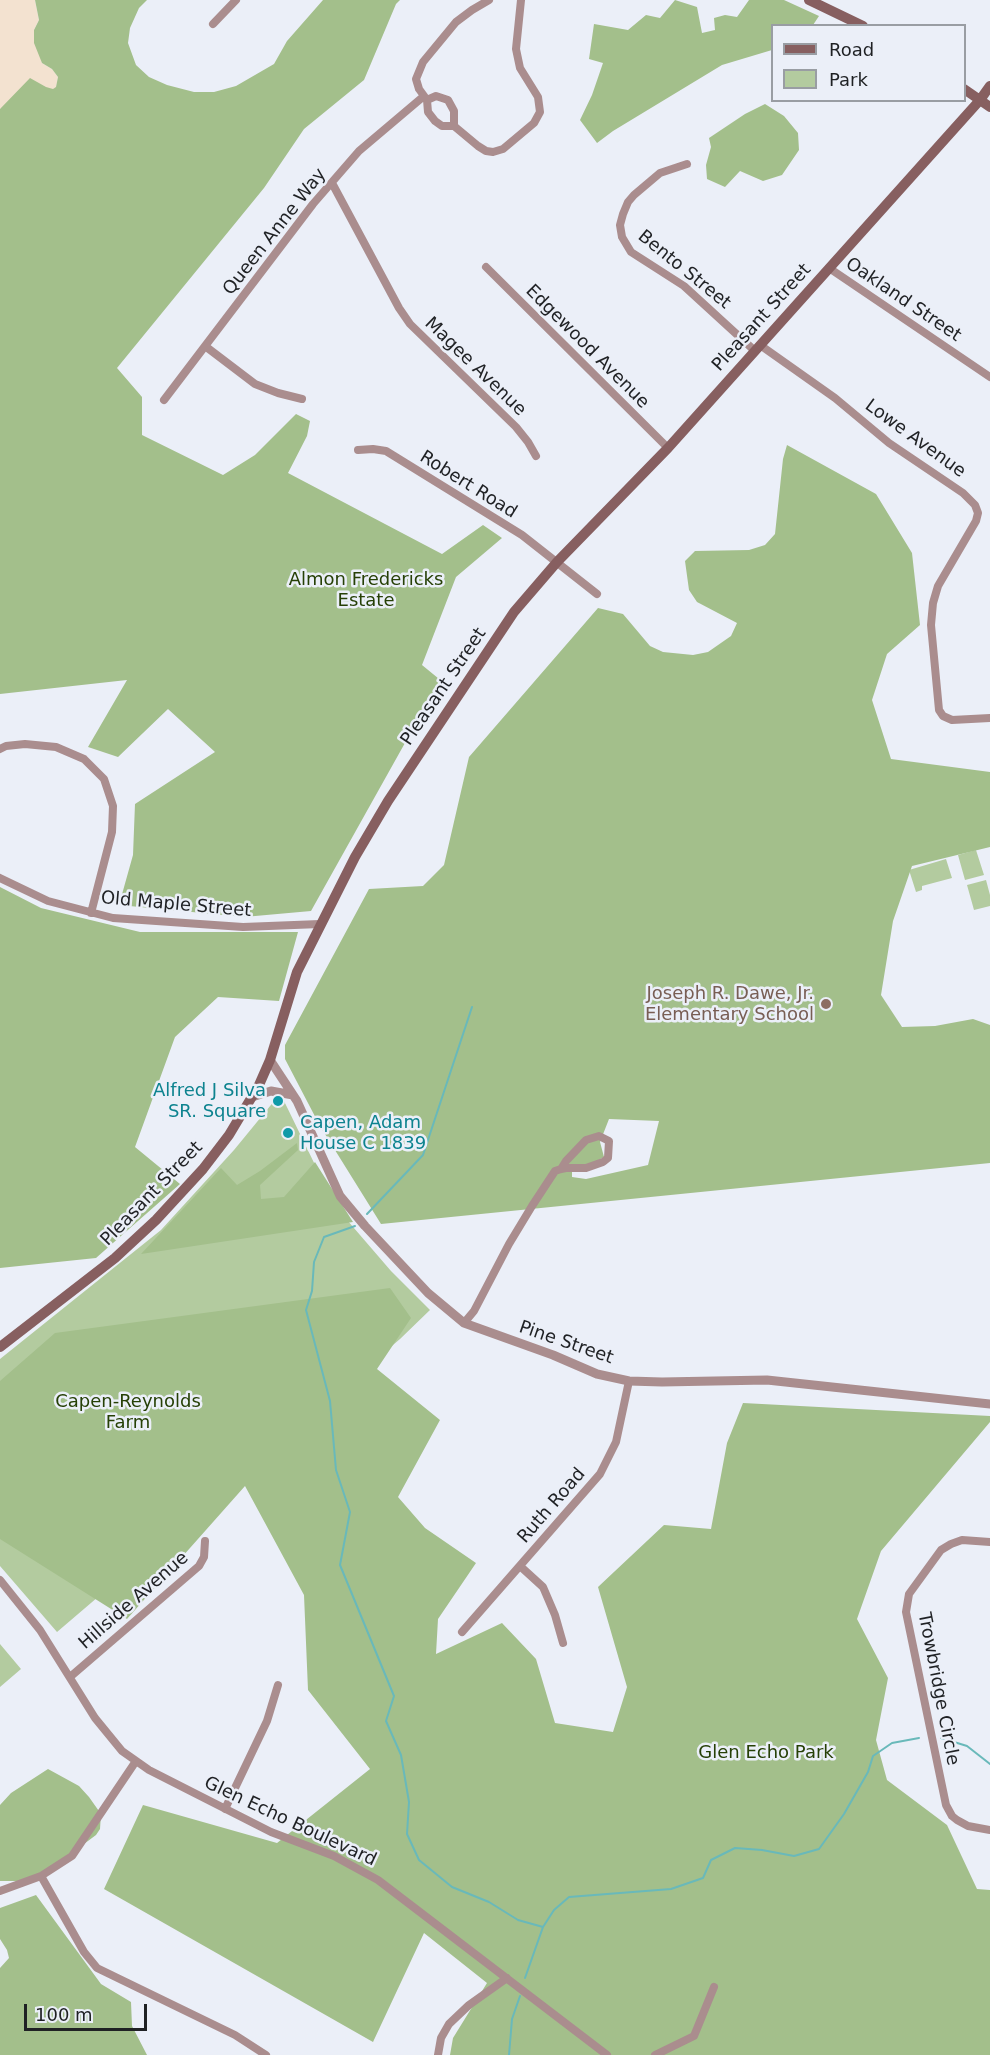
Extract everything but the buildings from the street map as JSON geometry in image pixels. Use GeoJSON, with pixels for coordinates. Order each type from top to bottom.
{"type":"FeatureCollection","features":[{"type":"Feature","properties":{"kind":"main road"},"geometry":{"type":"LineString","coordinates":[[809,0],[859,24]]}},
{"type":"Feature","properties":{"kind":"main road","name":"Pleasant Street"},"geometry":{"type":"LineString","coordinates":[[0,1347],[114,1258],[144,1231],[203,1169],[229,1135],[252,1097],[270,1060],[297,972],[320,924],[388,801],[514,612],[556,562],[668,448],[980,100],[990,86]]}},
{"type":"Feature","properties":{"kind":"main road"},"geometry":{"type":"LineString","coordinates":[[966,90],[990,107]]}},
{"type":"Feature","properties":{"kind":"street"},"geometry":{"type":"LineString","coordinates":[[213,24],[236,0]]}},
{"type":"Feature","properties":{"kind":"street"},"geometry":{"type":"LineString","coordinates":[[489,0],[464,15],[423,62],[416,79],[425,98],[428,112],[435,121],[442,126],[454,126],[482,149],[496,152],[503,149],[538,118],[540,102],[520,68],[516,50],[521,0]]}},
{"type":"Feature","properties":{"kind":"street"},"geometry":{"type":"LineString","coordinates":[[425,98],[435,96],[448,100],[454,111],[454,126]]}},
{"type":"Feature","properties":{"kind":"street","name":"Queen Anne Way"},"geometry":{"type":"LineString","coordinates":[[164,400],[314,204],[359,151],[425,98]]}},
{"type":"Feature","properties":{"kind":"street","name":"Bento Street"},"geometry":{"type":"LineString","coordinates":[[687,164],[660,173],[634,195],[622,214],[620,225],[622,237],[631,252],[684,286],[757,348]]}},
{"type":"Feature","properties":{"kind":"street","name":"Magee Avenue"},"geometry":{"type":"LineString","coordinates":[[332,183],[410,324],[516,427],[536,456]]}},
{"type":"Feature","properties":{"kind":"street","name":"Edgewood Avenue"},"geometry":{"type":"LineString","coordinates":[[486,267],[668,448]]}},
{"type":"Feature","properties":{"kind":"street","name":"Oakland Street"},"geometry":{"type":"LineString","coordinates":[[829,268],[990,377]]}},
{"type":"Feature","properties":{"kind":"street"},"geometry":{"type":"LineString","coordinates":[[204,346],[255,384],[302,399]]}},
{"type":"Feature","properties":{"kind":"street","name":"Lowe Avenue"},"geometry":{"type":"LineString","coordinates":[[757,348],[835,398],[889,442],[973,501],[977,509],[976,521],[942,577],[935,594],[932,610],[932,637],[938,706],[941,714],[952,720],[990,718]]}},
{"type":"Feature","properties":{"kind":"street","name":"Robert Road"},"geometry":{"type":"LineString","coordinates":[[358,450],[386,451],[522,535],[597,594]]}},
{"type":"Feature","properties":{"kind":"street"},"geometry":{"type":"LineString","coordinates":[[0,749],[25,744],[56,747],[84,759],[104,779],[112,802],[112,832],[91,913]]}},
{"type":"Feature","properties":{"kind":"street","name":"Old Maple Street"},"geometry":{"type":"LineString","coordinates":[[0,878],[48,901],[91,913],[133,920],[243,927],[320,924]]}},
{"type":"Feature","properties":{"kind":"street","name":"Pine Street"},"geometry":{"type":"LineString","coordinates":[[270,1060],[292,1095],[340,1196],[428,1293],[464,1323],[554,1355],[588,1371],[629,1381],[767,1380],[990,1404]]}},
{"type":"Feature","properties":{"kind":"street"},"geometry":{"type":"LineString","coordinates":[[252,1097],[271,1091],[292,1095]]}},
{"type":"Feature","properties":{"kind":"street"},"geometry":{"type":"LineString","coordinates":[[464,1323],[474,1311],[509,1244],[555,1171],[586,1168],[603,1162],[608,1158],[609,1141],[599,1136],[586,1140],[561,1169]]}},
{"type":"Feature","properties":{"kind":"street","name":"Ruth Road"},"geometry":{"type":"LineString","coordinates":[[462,1632],[600,1474],[616,1442],[629,1381]]}},
{"type":"Feature","properties":{"kind":"street","name":"Trowbridge Circle"},"geometry":{"type":"LineString","coordinates":[[990,1542],[962,1540],[941,1551],[909,1594],[906,1612],[949,1811],[957,1820],[968,1826],[990,1830]]}},
{"type":"Feature","properties":{"kind":"street","name":"Hillside Avenue"},"geometry":{"type":"LineString","coordinates":[[70,1677],[199,1566],[204,1557],[205,1541]]}},
{"type":"Feature","properties":{"kind":"street"},"geometry":{"type":"LineString","coordinates":[[520,1566],[543,1587],[550,1600],[562,1643]]}},
{"type":"Feature","properties":{"kind":"street","name":"Glen Echo Boulevard"},"geometry":{"type":"LineString","coordinates":[[0,1580],[40,1630],[102,1728],[122,1751],[135,1761],[225,1809],[280,1836],[334,1856],[362,1870],[390,1888],[607,2055]]}},
{"type":"Feature","properties":{"kind":"street"},"geometry":{"type":"LineString","coordinates":[[225,1809],[267,1721],[278,1685]]}},
{"type":"Feature","properties":{"kind":"street"},"geometry":{"type":"LineString","coordinates":[[0,1891],[41,1876],[65,1862],[78,1849],[135,1761]]}},
{"type":"Feature","properties":{"kind":"street"},"geometry":{"type":"LineString","coordinates":[[41,1876],[84,1952],[97,1968],[235,2036],[266,2055]]}},
{"type":"Feature","properties":{"kind":"street"},"geometry":{"type":"LineString","coordinates":[[438,2055],[441,2038],[449,2024],[469,2005],[507,1978]]}},
{"type":"Feature","properties":{"kind":"street"},"geometry":{"type":"LineString","coordinates":[[656,2055],[694,2036],[714,1987]]}},
{"type":"Feature","properties":{"kind":"street"},"geometry":{"type":"LineString","coordinates":[[248,2055],[253,2047]]}},
{"type":"Feature","properties":{"kind":"shaded area"},"geometry":{"type":"Polygon","coordinates":[[[0,0],[35,0],[39,20],[34,30],[42,63],[52,69],[58,77],[56,88],[0,109],[0,0]]]}},
{"type":"Feature","properties":{"kind":"green space","name":"Almon Fredericks Estate"},"geometry":{"type":"Polygon","coordinates":[[[35,0],[147,0],[139,8],[130,28],[128,43],[136,65],[149,77],[167,85],[194,92],[214,92],[236,86],[274,64],[287,41],[323,0],[400,0],[396,4],[364,80],[304,129],[264,188],[117,368],[142,397],[142,435],[223,475],[255,455],[296,414],[310,421],[307,436],[288,473],[442,554],[483,525],[502,538],[456,577],[422,665],[444,683],[410,734],[311,911],[244,917],[119,905],[133,855],[135,804],[215,752],[168,709],[118,757],[88,747],[127,680],[0,694],[0,109],[30,78],[46,87],[53,89],[56,87],[58,77],[52,69],[42,63],[34,43],[34,30],[39,20],[35,0]]]}},
{"type":"Feature","properties":{"kind":"green space"},"geometry":{"type":"Polygon","coordinates":[[[675,0],[697,7],[702,33],[715,30],[714,18],[725,15],[737,17],[749,0],[784,0],[819,16],[814,24],[771,24],[771,50],[722,65],[597,143],[580,120],[603,63],[589,59],[594,24],[628,30],[646,15],[660,18],[675,0]]]}},
{"type":"Feature","properties":{"kind":"green space"},"geometry":{"type":"Polygon","coordinates":[[[765,104],[784,116],[798,133],[799,150],[782,175],[763,181],[740,171],[725,187],[707,179],[706,165],[711,147],[709,138],[745,114],[765,104]]]}},
{"type":"Feature","properties":{"kind":"green space"},"geometry":{"type":"Polygon","coordinates":[[[787,445],[876,494],[912,553],[920,625],[887,654],[872,700],[891,759],[990,772],[990,847],[912,866],[893,921],[881,995],[902,1027],[935,1026],[973,1019],[990,1025],[990,1163],[381,1224],[320,1126],[285,1059],[285,1045],[369,889],[423,886],[444,865],[469,757],[598,608],[623,614],[650,646],[663,652],[693,655],[708,652],[731,636],[737,623],[697,602],[689,590],[685,561],[695,551],[749,550],[765,545],[775,534],[783,459],[787,445]],[[609,1119],[600,1142],[604,1157],[572,1170],[572,1177],[586,1179],[648,1165],[659,1121],[609,1119]]]}},
{"type":"Feature","properties":{"kind":"green space"},"geometry":{"type":"Polygon","coordinates":[[[976,850],[984,875],[965,880],[958,855],[976,850]]]}},
{"type":"Feature","properties":{"kind":"green space"},"geometry":{"type":"Polygon","coordinates":[[[946,859],[952,878],[922,886],[922,890],[916,892],[909,870],[946,859]]]}},
{"type":"Feature","properties":{"kind":"green space"},"geometry":{"type":"Polygon","coordinates":[[[986,880],[990,906],[974,910],[967,885],[986,880]]]}},
{"type":"Feature","properties":{"kind":"green space"},"geometry":{"type":"Polygon","coordinates":[[[0,887],[41,908],[140,932],[298,932],[279,1001],[218,997],[175,1037],[135,1147],[180,1184],[96,1258],[0,1268],[0,887]]]}},
{"type":"Feature","properties":{"kind":"green space","name":"Capen-Reynolds Farm"},"geometry":{"type":"Polygon","coordinates":[[[275,1100],[284,1101],[335,1206],[391,1271],[430,1310],[400,1339],[57,1632],[0,1566],[0,1359],[161,1230],[234,1150],[275,1100]]]}},
{"type":"Feature","properties":{"kind":"green space"},"geometry":{"type":"Polygon","coordinates":[[[297,1143],[298,1150],[260,1185],[261,1199],[284,1197],[315,1162],[353,1222],[141,1254],[221,1168],[237,1185],[297,1143]]]}},
{"type":"Feature","properties":{"kind":"green space","name":"Glen Echo Park"},"geometry":{"type":"Polygon","coordinates":[[[390,1288],[411,1318],[377,1369],[440,1420],[398,1497],[425,1528],[476,1563],[438,1619],[436,1654],[502,1623],[536,1659],[555,1723],[613,1732],[627,1687],[598,1587],[664,1525],[711,1529],[727,1443],[743,1403],[990,1416],[990,1422],[881,1551],[857,1619],[888,1678],[876,1740],[887,1780],[947,1825],[977,1889],[990,1890],[990,2055],[450,2055],[453,2038],[487,1983],[424,1933],[373,2042],[104,1889],[143,1805],[277,1843],[370,1769],[308,1690],[304,1595],[245,1486],[127,1619],[0,1539],[0,1381],[55,1333],[390,1288]]]}},
{"type":"Feature","properties":{"kind":"green space"},"geometry":{"type":"Polygon","coordinates":[[[0,1644],[21,1669],[0,1687],[0,1644]]]}},
{"type":"Feature","properties":{"kind":"green space"},"geometry":{"type":"Polygon","coordinates":[[[48,1769],[79,1786],[89,1797],[101,1814],[100,1829],[96,1835],[49,1870],[27,1881],[0,1881],[0,1805],[11,1793],[48,1769]]]}},
{"type":"Feature","properties":{"kind":"green space"},"geometry":{"type":"Polygon","coordinates":[[[36,1895],[101,1984],[131,2002],[132,2026],[147,2055],[0,2055],[0,1968],[9,1958],[0,1939],[0,1908],[36,1895]]]}},
{"type":"Feature","properties":{"kind":"waterway"},"geometry":{"type":"LineString","coordinates":[[367,1214],[423,1155],[472,1007]]}},
{"type":"Feature","properties":{"kind":"waterway"},"geometry":{"type":"LineString","coordinates":[[355,1226],[324,1237],[314,1262],[312,1291],[306,1310],[330,1401],[336,1470],[350,1512],[340,1565],[394,1696],[386,1721],[401,1755],[409,1802],[407,1834],[419,1860],[452,1887],[489,1902],[518,1920],[543,1927]]}},
{"type":"Feature","properties":{"kind":"waterway"},"geometry":{"type":"LineString","coordinates":[[525,1978],[543,1927],[554,1910],[569,1897],[671,1889],[703,1878],[711,1860],[735,1848],[794,1856],[819,1849],[844,1814],[868,1772],[873,1756],[892,1743],[919,1738]]}},
{"type":"Feature","properties":{"kind":"waterway"},"geometry":{"type":"LineString","coordinates":[[941,1738],[967,1746],[990,1764]]}},
{"type":"Feature","properties":{"kind":"waterway"},"geometry":{"type":"LineString","coordinates":[[509,2055],[512,2019],[520,1996]]}},
{"type":"Feature","properties":{"kind":"place","name":"Joseph R. Dawe, Jr. Elementary School"},"geometry":{"type":"Point","coordinates":[826,1004]}},
{"type":"Feature","properties":{"kind":"place","name":"Alfred J Silva SR. Square"},"geometry":{"type":"Point","coordinates":[278,1101]}},
{"type":"Feature","properties":{"kind":"place","name":"Capen, Adam House C 1839"},"geometry":{"type":"Point","coordinates":[288,1133]}}]}
